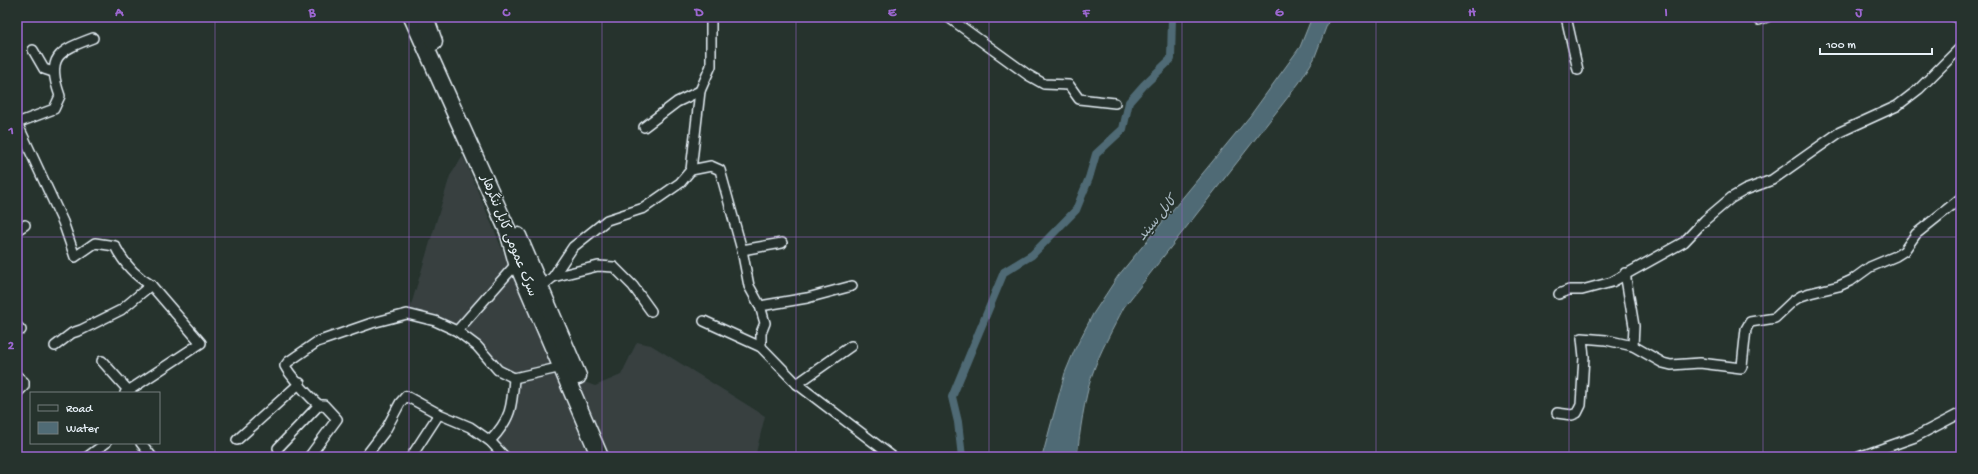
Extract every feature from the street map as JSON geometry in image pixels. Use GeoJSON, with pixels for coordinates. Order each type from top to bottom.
{"type":"FeatureCollection","features":[{"type":"Feature","properties":{"kind":"highway","name":"سرک عمومی کابل ننگرهار"},"geometry":{"type":"LineString","coordinates":[[412,17],[505,224],[517,262],[600,457]]}},
{"type":"Feature","properties":{"kind":"highway","name":"سرک عمومی کابل ننگرهار"},"geometry":{"type":"LineString","coordinates":[[425,17],[612,457]]}},
{"type":"Feature","properties":{"kind":"street"},"geometry":{"type":"LineString","coordinates":[[540,288],[553,277],[573,247],[608,220],[644,208],[680,183],[691,170],[700,91],[711,66],[711,17]]}},
{"type":"Feature","properties":{"kind":"street"},"geometry":{"type":"LineString","coordinates":[[948,17],[1028,76],[1044,84],[1069,85],[1079,99],[1115,103]]}},
{"type":"Feature","properties":{"kind":"street"},"geometry":{"type":"LineString","coordinates":[[1566,17],[1578,70]]}},
{"type":"Feature","properties":{"kind":"street"},"geometry":{"type":"LineString","coordinates":[[1955,17],[1961,19]]}},
{"type":"Feature","properties":{"kind":"street"},"geometry":{"type":"LineString","coordinates":[[93,38],[70,47],[59,55],[53,72],[60,96],[54,109],[17,123],[63,222],[75,256],[95,242],[115,246],[121,258],[140,279],[151,285],[201,343],[127,392],[102,361]]}},
{"type":"Feature","properties":{"kind":"street"},"geometry":{"type":"LineString","coordinates":[[1559,294],[1569,290],[1582,290],[1612,282],[1625,273],[1684,242],[1705,220],[1731,198],[1745,190],[1772,180],[1840,132],[1897,106],[1919,89],[1961,47]]}},
{"type":"Feature","properties":{"kind":"street"},"geometry":{"type":"LineString","coordinates":[[33,50],[44,69],[53,72]]}},
{"type":"Feature","properties":{"kind":"street"},"geometry":{"type":"LineString","coordinates":[[644,126],[677,102],[700,91]]}},
{"type":"Feature","properties":{"kind":"street"},"geometry":{"type":"LineString","coordinates":[[691,170],[711,166],[720,170],[742,250],[749,286],[760,306],[765,322],[761,333],[761,347]]}},
{"type":"Feature","properties":{"kind":"street"},"geometry":{"type":"LineString","coordinates":[[1557,413],[1572,415],[1577,413],[1580,405],[1584,356],[1582,338],[1606,340],[1633,346],[1663,363],[1670,365],[1700,363],[1740,368],[1742,366],[1746,329],[1750,322],[1775,318],[1792,301],[1801,296],[1839,286],[1852,280],[1870,267],[1896,256],[1904,251],[1916,234],[1961,198]]}},
{"type":"Feature","properties":{"kind":"street"},"geometry":{"type":"LineString","coordinates":[[17,230],[25,224]]}},
{"type":"Feature","properties":{"kind":"street"},"geometry":{"type":"LineString","coordinates":[[742,250],[782,243]]}},
{"type":"Feature","properties":{"kind":"street"},"geometry":{"type":"LineString","coordinates":[[458,331],[517,262]]}},
{"type":"Feature","properties":{"kind":"street"},"geometry":{"type":"LineString","coordinates":[[553,277],[598,266],[614,266],[633,286],[651,311]]}},
{"type":"Feature","properties":{"kind":"street"},"geometry":{"type":"LineString","coordinates":[[1625,273],[1634,326],[1633,346]]}},
{"type":"Feature","properties":{"kind":"street"},"geometry":{"type":"LineString","coordinates":[[55,346],[72,333],[121,310],[151,285]]}},
{"type":"Feature","properties":{"kind":"street"},"geometry":{"type":"LineString","coordinates":[[760,306],[807,298],[852,286]]}},
{"type":"Feature","properties":{"kind":"street"},"geometry":{"type":"LineString","coordinates":[[319,405],[311,398],[300,383],[288,372],[286,366],[288,362],[317,342],[372,322],[407,314],[435,320],[458,331],[477,346],[498,370],[514,378],[562,367]]}},
{"type":"Feature","properties":{"kind":"street"},"geometry":{"type":"LineString","coordinates":[[704,321],[761,347],[797,384],[893,457]]}},
{"type":"Feature","properties":{"kind":"street"},"geometry":{"type":"LineString","coordinates":[[797,384],[851,346]]}},
{"type":"Feature","properties":{"kind":"street"},"geometry":{"type":"LineString","coordinates":[[17,376],[24,382],[24,386],[17,393]]}},
{"type":"Feature","properties":{"kind":"street"},"geometry":{"type":"LineString","coordinates":[[490,441],[500,431],[512,408],[514,378]]}},
{"type":"Feature","properties":{"kind":"street"},"geometry":{"type":"LineString","coordinates":[[237,440],[300,383]]}},
{"type":"Feature","properties":{"kind":"street"},"geometry":{"type":"LineString","coordinates":[[366,457],[385,431],[400,403],[406,396],[439,414],[470,427],[490,441],[505,457]]}},
{"type":"Feature","properties":{"kind":"street"},"geometry":{"type":"LineString","coordinates":[[278,448],[319,405],[324,404],[337,419],[309,457]]}},
{"type":"Feature","properties":{"kind":"street"},"geometry":{"type":"LineString","coordinates":[[1859,457],[1915,437],[1961,413]]}},
{"type":"Feature","properties":{"kind":"street"},"geometry":{"type":"LineString","coordinates":[[411,457],[439,414]]}},
{"type":"Feature","properties":{"kind":"street"},"geometry":{"type":"LineString","coordinates":[[87,457],[105,444]]}},
{"type":"Feature","properties":{"kind":"street"},"geometry":{"type":"LineString","coordinates":[[142,444],[152,457]]}},
{"type":"Feature","properties":{"kind":"shaded area"},"geometry":{"type":"Polygon","coordinates":[[[463,156],[553,370],[595,386],[621,375],[637,342],[651,345],[765,416],[755,457],[498,457],[491,447],[514,407],[512,379],[457,331],[408,315],[450,176],[463,156]]]}},
{"type":"Feature","properties":{"kind":"water"},"geometry":{"type":"Polygon","coordinates":[[[1312,17],[1330,17],[1314,59],[1299,83],[1124,307],[1092,375],[1079,436],[1077,457],[1042,457],[1065,373],[1075,349],[1093,314],[1118,276],[1250,116],[1300,47],[1312,17]]]}},
{"type":"Feature","properties":{"kind":"waterway"},"geometry":{"type":"LineString","coordinates":[[962,457],[958,422],[952,397],[1004,272],[1032,255],[1076,210],[1089,178],[1096,154],[1123,129],[1129,102],[1171,59],[1172,17]]}},
{"type":"Feature","properties":{"kind":"water label","name":"کابل سيند"},"geometry":{"type":"Point","coordinates":[1158,219]}}]}
